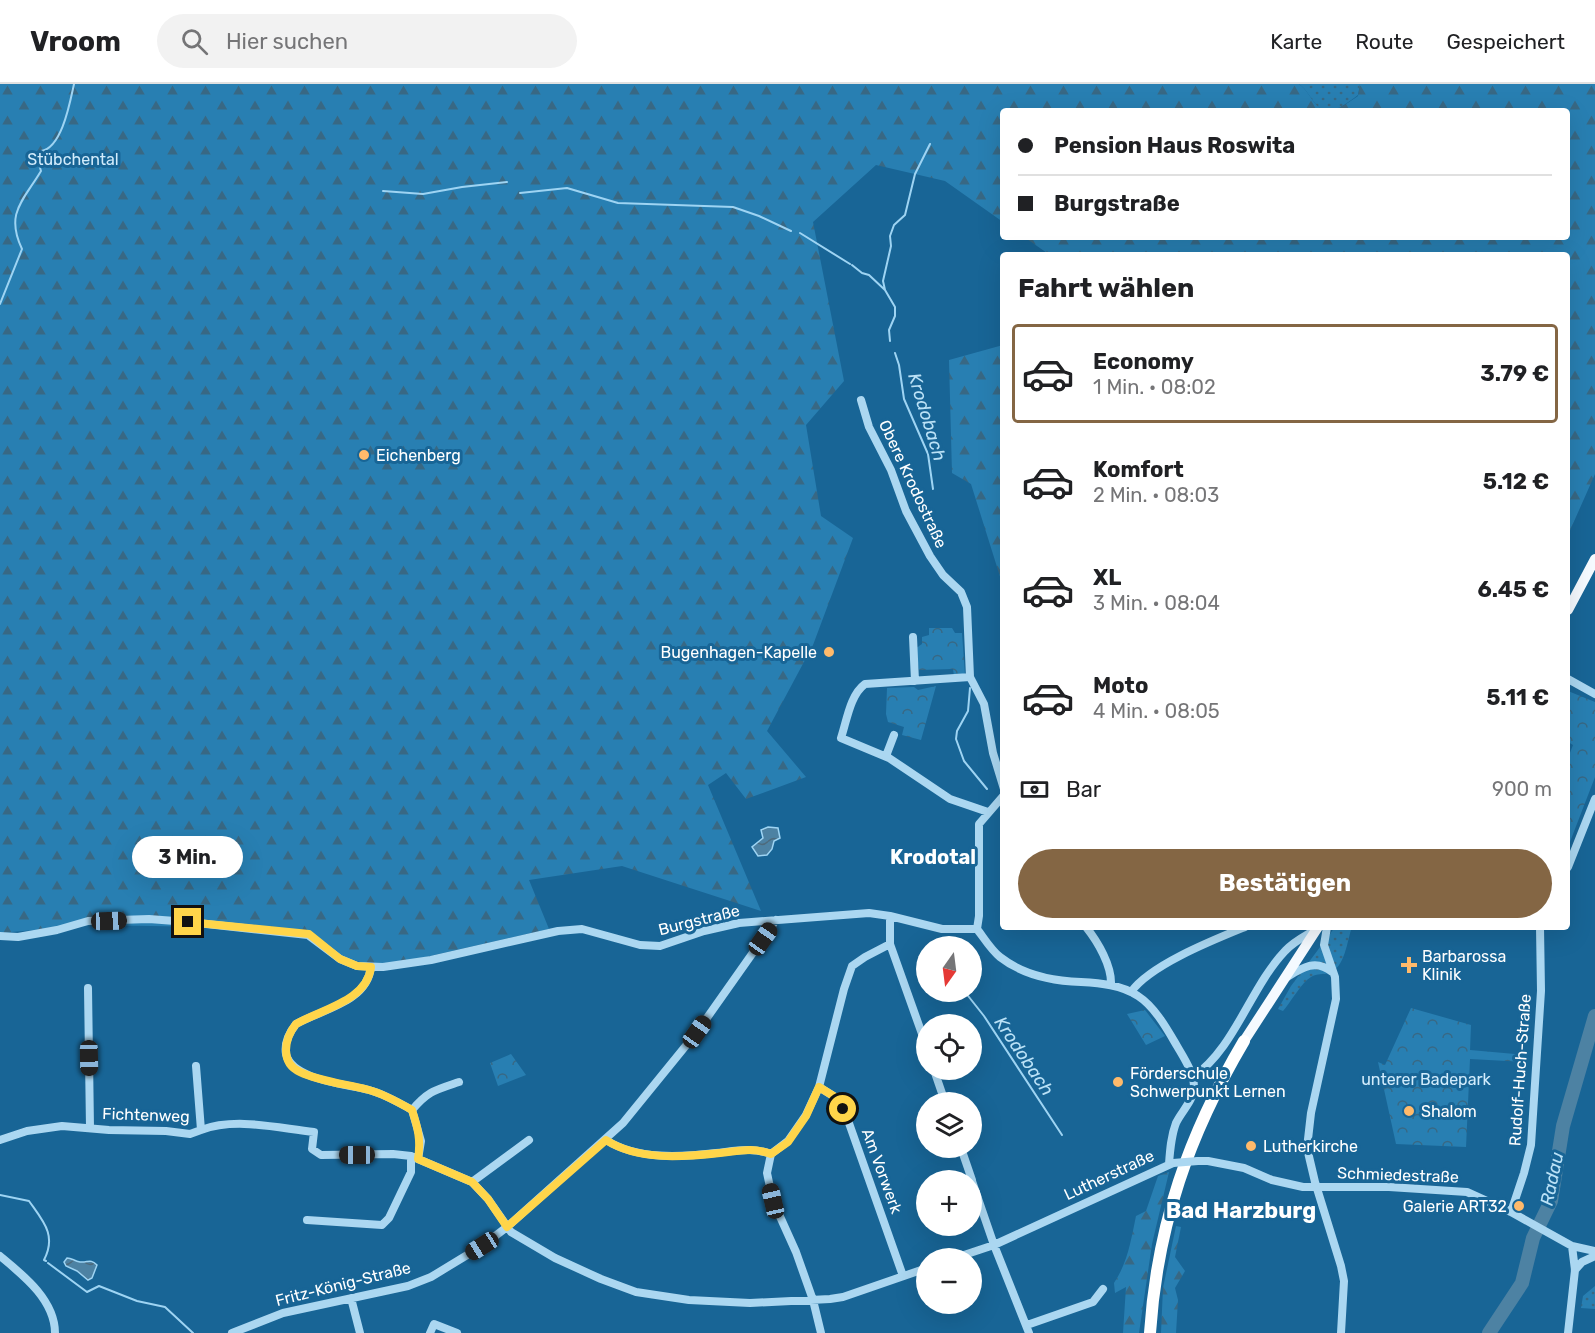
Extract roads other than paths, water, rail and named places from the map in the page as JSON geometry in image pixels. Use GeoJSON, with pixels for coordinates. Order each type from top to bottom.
{"type":"FeatureCollection","features":[{"type":"Feature","properties":{"kind":"highway"},"geometry":{"type":"LineString","coordinates":[[1150,1333],[1160,1249],[1181,1171],[1207,1108],[1244,1041]]}},
{"type":"Feature","properties":{"kind":"main road"},"geometry":{"type":"LineString","coordinates":[[1570,606],[1595,559]]}},
{"type":"Feature","properties":{"kind":"main road"},"geometry":{"type":"LineString","coordinates":[[1244,1041],[1319,930]]}},
{"type":"Feature","properties":{"kind":"street","name":"Obere Krodostraße"},"geometry":{"type":"LineString","coordinates":[[861,400],[869,427],[891,471],[906,511],[930,556],[943,575],[961,592],[967,607],[970,677],[984,704],[993,753],[1000,776]]}},
{"type":"Feature","properties":{"kind":"street"},"geometry":{"type":"LineString","coordinates":[[913,637],[915,681]]}},
{"type":"Feature","properties":{"kind":"street"},"geometry":{"type":"LineString","coordinates":[[970,677],[866,684],[858,689],[842,738],[886,756],[950,799],[988,812]]}},
{"type":"Feature","properties":{"kind":"street"},"geometry":{"type":"LineString","coordinates":[[1570,680],[1595,694]]}},
{"type":"Feature","properties":{"kind":"street"},"geometry":{"type":"LineString","coordinates":[[886,756],[894,735]]}},
{"type":"Feature","properties":{"kind":"street"},"geometry":{"type":"LineString","coordinates":[[1000,799],[979,824],[977,929],[999,957],[1034,974],[1056,981],[1111,985],[1131,992],[1139,996],[1165,1025],[1193,1077],[1194,1091],[1173,1134],[1171,1163]]}},
{"type":"Feature","properties":{"kind":"street"},"geometry":{"type":"LineString","coordinates":[[1570,862],[1595,799]]}},
{"type":"Feature","properties":{"kind":"street","name":"Burgstraße"},"geometry":{"type":"LineString","coordinates":[[0,937],[18,937],[57,930],[88,921],[149,919],[188,922],[309,934],[340,959],[357,966],[383,967],[431,960],[558,931],[582,930],[640,945],[660,946],[704,931],[739,923],[869,913],[942,929],[977,929]]}},
{"type":"Feature","properties":{"kind":"street"},"geometry":{"type":"LineString","coordinates":[[890,916],[890,944],[916,1017]]}},
{"type":"Feature","properties":{"kind":"street","name":"Fritz-König-Straße"},"geometry":{"type":"LineString","coordinates":[[232,1333],[283,1312],[408,1286],[431,1276],[482,1246],[507,1227],[623,1123],[697,1032],[776,920]]}},
{"type":"Feature","properties":{"kind":"street"},"geometry":{"type":"LineString","coordinates":[[1090,930],[1112,975],[1111,985]]}},
{"type":"Feature","properties":{"kind":"street"},"geometry":{"type":"LineString","coordinates":[[1131,992],[1137,983],[1180,956],[1238,930]]}},
{"type":"Feature","properties":{"kind":"street"},"geometry":{"type":"LineString","coordinates":[[1193,1077],[1213,1062],[1247,1005],[1286,950],[1317,930]]}},
{"type":"Feature","properties":{"kind":"street"},"geometry":{"type":"LineString","coordinates":[[1320,930],[1337,986],[1308,1131],[1307,1148],[1341,1263],[1344,1281],[1341,1333]]}},
{"type":"Feature","properties":{"kind":"street","name":"Rudolf-Huch-Straße"},"geometry":{"type":"LineString","coordinates":[[1511,1212],[1531,1145],[1541,991],[1540,930]]}},
{"type":"Feature","properties":{"kind":"street"},"geometry":{"type":"LineString","coordinates":[[821,1333],[813,1300],[773,1201],[767,1173],[771,1154],[788,1142],[806,1116],[819,1087],[852,966],[890,944]]}},
{"type":"Feature","properties":{"kind":"street"},"geometry":{"type":"LineString","coordinates":[[1284,979],[1309,965],[1319,965],[1333,972]]}},
{"type":"Feature","properties":{"kind":"street"},"geometry":{"type":"LineString","coordinates":[[308,1220],[382,1225],[389,1218],[411,1172],[421,1141],[412,1110],[383,1095],[298,1072],[287,1058],[286,1040],[296,1024],[357,995],[368,983],[371,967]]}},
{"type":"Feature","properties":{"kind":"street"},"geometry":{"type":"LineString","coordinates":[[88,988],[90,1128]]}},
{"type":"Feature","properties":{"kind":"street","name":"Fichtenweg"},"geometry":{"type":"LineString","coordinates":[[196,1066],[201,1130]]}},
{"type":"Feature","properties":{"kind":"street"},"geometry":{"type":"LineString","coordinates":[[412,1110],[424,1095],[459,1082]]}},
{"type":"Feature","properties":{"kind":"street","name":"Am Vorwerk"},"geometry":{"type":"LineString","coordinates":[[819,1087],[835,1097],[843,1109],[903,1276]]}},
{"type":"Feature","properties":{"kind":"street","name":"Fichtenweg"},"geometry":{"type":"LineString","coordinates":[[0,1140],[48,1127],[70,1125],[109,1130],[166,1131],[190,1134],[217,1124],[244,1124],[314,1132],[312,1149],[321,1155],[393,1154],[415,1158]]}},
{"type":"Feature","properties":{"kind":"street"},"geometry":{"type":"LineString","coordinates":[[472,1182],[529,1140]]}},
{"type":"Feature","properties":{"kind":"street"},"geometry":{"type":"LineString","coordinates":[[606,1140],[617,1147],[633,1152],[663,1155],[700,1155],[758,1149],[771,1154]]}},
{"type":"Feature","properties":{"kind":"street"},"geometry":{"type":"LineString","coordinates":[[415,1158],[472,1182],[488,1199],[511,1232],[555,1258],[636,1292],[689,1300],[730,1302],[813,1300],[843,1297],[916,1272]]}},
{"type":"Feature","properties":{"kind":"street","name":"Lutherstraße"},"geometry":{"type":"LineString","coordinates":[[982,1249],[1171,1163],[1208,1161],[1244,1168],[1286,1184],[1317,1187]]}},
{"type":"Feature","properties":{"kind":"street","name":"Schmiedestraße"},"geometry":{"type":"LineString","coordinates":[[1317,1187],[1389,1187],[1467,1192],[1511,1212],[1572,1246],[1595,1251]]}},
{"type":"Feature","properties":{"kind":"street"},"geometry":{"type":"LineString","coordinates":[[982,1210],[1028,1329],[1094,1302],[1103,1289]]}},
{"type":"Feature","properties":{"kind":"street"},"geometry":{"type":"LineString","coordinates":[[1569,1333],[1575,1270],[1572,1246]]}},
{"type":"Feature","properties":{"kind":"street"},"geometry":{"type":"LineString","coordinates":[[0,1256],[43,1298],[52,1316],[55,1333]]}},
{"type":"Feature","properties":{"kind":"street"},"geometry":{"type":"LineString","coordinates":[[1575,1270],[1582,1262],[1595,1256]]}},
{"type":"Feature","properties":{"kind":"street"},"geometry":{"type":"LineString","coordinates":[[351,1298],[360,1333]]}},
{"type":"Feature","properties":{"kind":"street"},"geometry":{"type":"LineString","coordinates":[[430,1333],[434,1324],[457,1333]]}},
{"type":"Feature","properties":{"kind":"water"},"geometry":{"type":"Polygon","coordinates":[[[768,827],[778,828],[780,838],[774,841],[767,855],[758,856],[752,847],[763,838],[761,830],[768,827]]]}},
{"type":"Feature","properties":{"kind":"water"},"geometry":{"type":"Polygon","coordinates":[[[67,1258],[95,1263],[97,1265],[92,1278],[88,1280],[66,1266],[64,1262],[67,1258]]]}},
{"type":"Feature","properties":{"kind":"waterway"},"geometry":{"type":"LineString","coordinates":[[0,304],[22,249],[15,226],[18,208],[41,171],[37,158],[60,133],[74,84]]}},
{"type":"Feature","properties":{"kind":"waterway","name":"Krodobach"},"geometry":{"type":"LineString","coordinates":[[890,341],[889,330],[895,316],[895,307],[885,290],[883,281],[891,246],[890,236],[894,225],[905,215],[915,174],[930,144]]}},
{"type":"Feature","properties":{"kind":"waterway"},"geometry":{"type":"LineString","coordinates":[[383,191],[423,194],[507,182]]}},
{"type":"Feature","properties":{"kind":"waterway"},"geometry":{"type":"LineString","coordinates":[[520,193],[567,188],[618,203],[733,207],[791,231]]}},
{"type":"Feature","properties":{"kind":"waterway"},"geometry":{"type":"LineString","coordinates":[[800,233],[850,264]]}},
{"type":"Feature","properties":{"kind":"waterway"},"geometry":{"type":"LineString","coordinates":[[852,265],[862,273],[869,275],[885,290]]}},
{"type":"Feature","properties":{"kind":"waterway","name":"Krodobach"},"geometry":{"type":"LineString","coordinates":[[895,353],[904,399],[928,454],[933,489]]}},
{"type":"Feature","properties":{"kind":"waterway","name":"Krodobach"},"geometry":{"type":"LineString","coordinates":[[970,688],[968,711],[957,731],[956,739],[964,761],[987,789]]}},
{"type":"Feature","properties":{"kind":"waterway","name":"Krodobach"},"geometry":{"type":"LineString","coordinates":[[973,1002],[1062,1135]]}},
{"type":"Feature","properties":{"kind":"waterway","name":"Radau"},"geometry":{"type":"LineString","coordinates":[[1489,1333],[1522,1283],[1533,1238],[1551,1201],[1563,1126],[1595,1016]]}},
{"type":"Feature","properties":{"kind":"waterway"},"geometry":{"type":"LineString","coordinates":[[0,1195],[29,1201],[39,1215],[49,1236],[48,1251],[44,1260],[46,1261]]}},
{"type":"Feature","properties":{"kind":"waterway"},"geometry":{"type":"LineString","coordinates":[[48,1263],[87,1292],[99,1286],[137,1301],[165,1307],[193,1333]]}},
{"type":"Feature","properties":{"kind":"place","name":"Eichenberg"},"geometry":{"type":"Point","coordinates":[364,455]}},
{"type":"Feature","properties":{"kind":"place","name":"Bugenhagen-Kapelle"},"geometry":{"type":"Point","coordinates":[829,652]}},
{"type":"Feature","properties":{"kind":"place","name":"Barbarossa Klinik"},"geometry":{"type":"Point","coordinates":[1409,965]}},
{"type":"Feature","properties":{"kind":"place","name":"Förderschule Schwerpunkt Lernen"},"geometry":{"type":"Point","coordinates":[1118,1082]}},
{"type":"Feature","properties":{"kind":"place","name":"Shalom"},"geometry":{"type":"Point","coordinates":[1409,1111]}},
{"type":"Feature","properties":{"kind":"place","name":"Lutherkirche"},"geometry":{"type":"Point","coordinates":[1251,1146]}},
{"type":"Feature","properties":{"kind":"place","name":"Galerie ART32"},"geometry":{"type":"Point","coordinates":[1519,1206]}},
{"type":"Feature","properties":{"kind":"district","name":"Krodotal"},"geometry":{"type":"Point","coordinates":[933,857]}},
{"type":"Feature","properties":{"kind":"district","name":"Bad Harzburg"},"geometry":{"type":"Point","coordinates":[1241,1210]}},
{"type":"Feature","properties":{"kind":"park label","name":"Stübchental"},"geometry":{"type":"Point","coordinates":[73,159]}},
{"type":"Feature","properties":{"kind":"park label","name":"unterer Badepark"},"geometry":{"type":"Point","coordinates":[1426,1079]}}]}
